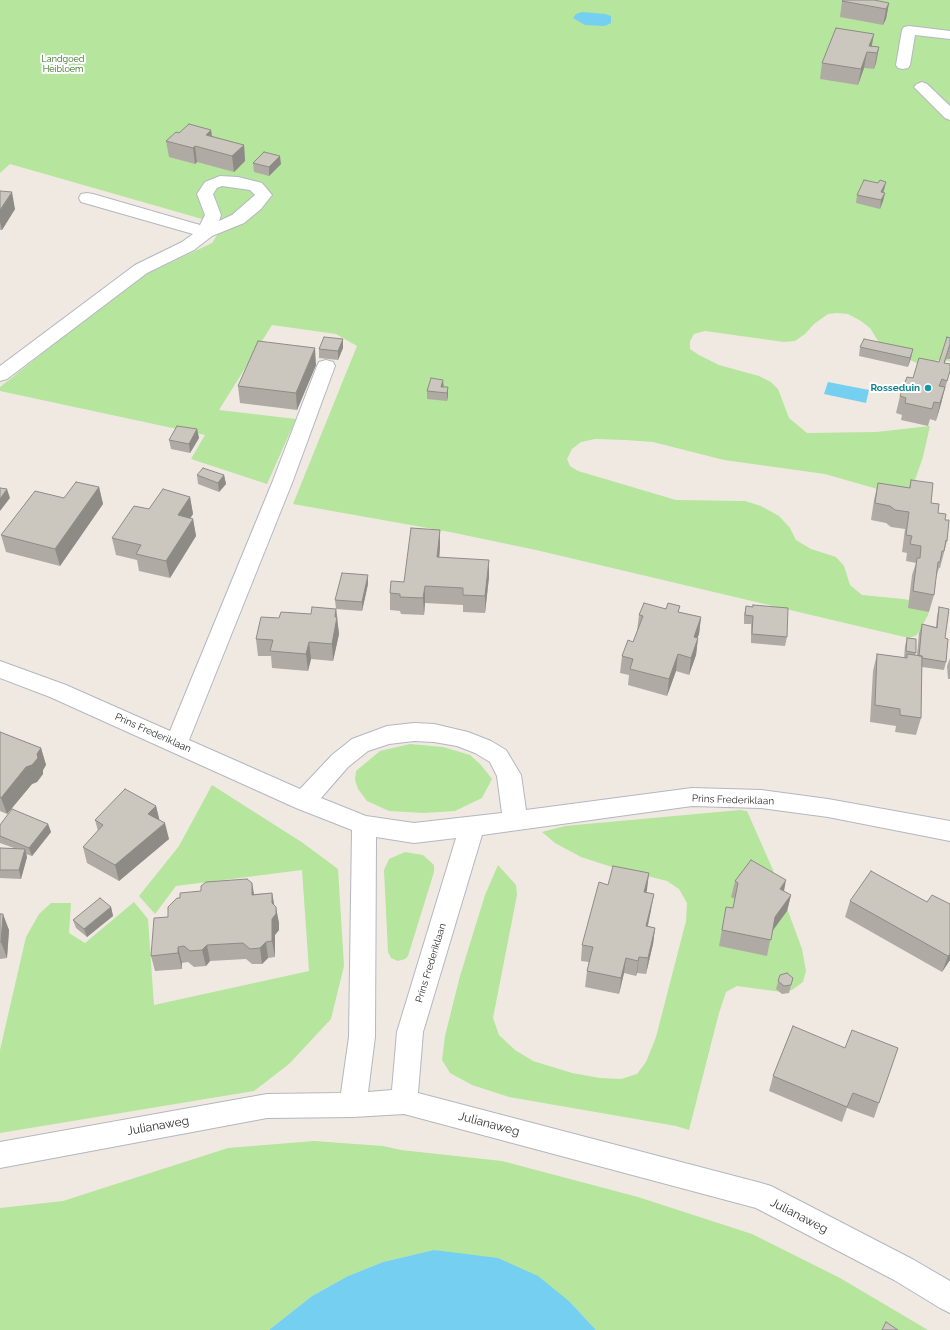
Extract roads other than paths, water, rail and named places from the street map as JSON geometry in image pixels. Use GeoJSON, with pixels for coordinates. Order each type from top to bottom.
{"type":"FeatureCollection","features":[{"type":"Feature","properties":{"kind":"street"},"geometry":{"type":"LineString","coordinates":[[904,65],[909,30],[950,35]]}},
{"type":"Feature","properties":{"kind":"street"},"geometry":{"type":"LineString","coordinates":[[922,87],[950,115]]}},
{"type":"Feature","properties":{"kind":"street"},"geometry":{"type":"LineString","coordinates":[[0,375],[141,269],[188,246],[206,232],[87,198]]}},
{"type":"Feature","properties":{"kind":"street"},"geometry":{"type":"LineString","coordinates":[[176,743],[282,482],[326,366]]}},
{"type":"Feature","properties":{"kind":"street","name":"Prins Frederiklaan"},"geometry":{"type":"LineString","coordinates":[[0,669],[58,690],[304,801],[364,825],[414,833],[473,827],[515,820],[692,797],[761,800],[820,807],[950,831]]}},
{"type":"Feature","properties":{"kind":"street"},"geometry":{"type":"LineString","coordinates":[[304,801],[340,761],[360,745],[387,734],[414,732],[434,733],[460,738],[483,747],[498,756],[509,775],[515,820]]}},
{"type":"Feature","properties":{"kind":"street"},"geometry":{"type":"LineString","coordinates":[[353,1105],[362,1037],[364,825]]}},
{"type":"Feature","properties":{"kind":"street","name":"Prins Frederiklaan"},"geometry":{"type":"LineString","coordinates":[[404,1102],[410,1032],[473,827]]}},
{"type":"Feature","properties":{"kind":"street","name":"Julianaweg"},"geometry":{"type":"LineString","coordinates":[[0,1155],[267,1106],[353,1105],[404,1102],[761,1196],[904,1270],[950,1298]]}},
{"type":"Feature","properties":{"kind":"water"},"geometry":{"type":"Polygon","coordinates":[[[582,12],[611,16],[611,23],[605,26],[585,25],[573,18],[576,14],[582,12]]]}},
{"type":"Feature","properties":{"kind":"water"},"geometry":{"type":"Polygon","coordinates":[[[828,382],[869,390],[866,403],[824,394],[828,382]]]}},
{"type":"Feature","properties":{"kind":"water"},"geometry":{"type":"Polygon","coordinates":[[[434,1250],[498,1258],[538,1276],[570,1302],[596,1330],[269,1330],[312,1296],[348,1276],[383,1262],[434,1250]]]}},
{"type":"Feature","properties":{"kind":"place","name":"Rosseduin"},"geometry":{"type":"Point","coordinates":[928,388]}},
{"type":"Feature","properties":{"kind":"park label","name":"Landgoed Heibloem"},"geometry":{"type":"Point","coordinates":[63,64]}}]}
